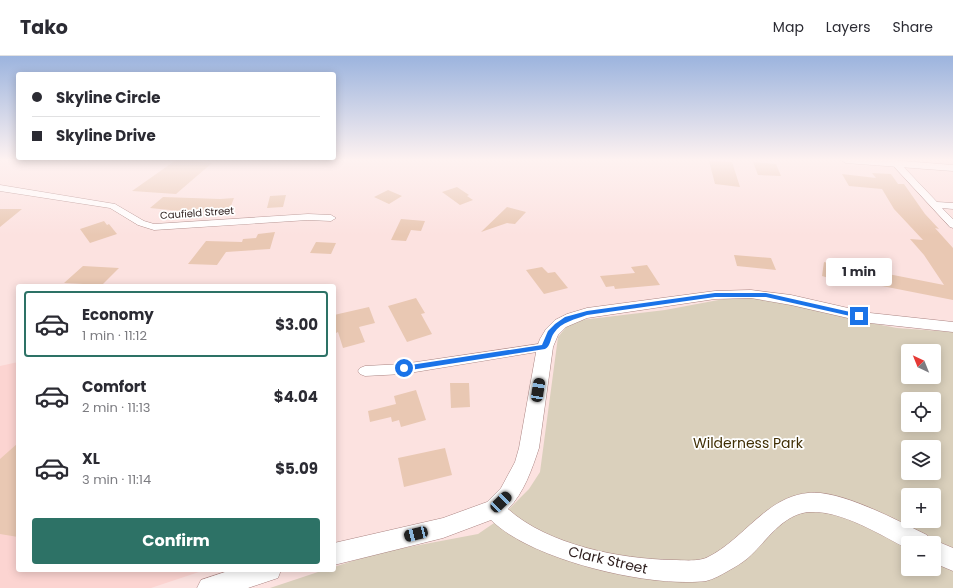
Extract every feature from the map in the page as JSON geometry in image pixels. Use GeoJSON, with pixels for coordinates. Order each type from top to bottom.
{"type":"FeatureCollection","features":[{"type":"Feature","properties":{"kind":"street"},"geometry":{"type":"LineString","coordinates":[[915,185],[953,225]]}},
{"type":"Feature","properties":{"kind":"street","name":"Caufield Street"},"geometry":{"type":"LineString","coordinates":[[0,188],[112,206],[126,212],[139,224],[154,227],[308,217],[331,218]]}},
{"type":"Feature","properties":{"kind":"street"},"geometry":{"type":"LineString","coordinates":[[935,205],[953,206]]}},
{"type":"Feature","properties":{"kind":"street"},"geometry":{"type":"LineString","coordinates":[[336,554],[443,528],[494,509],[508,495],[529,448],[545,347],[548,337],[553,329],[562,322],[575,316],[594,312],[723,295],[766,295],[870,318],[953,327]]}},
{"type":"Feature","properties":{"kind":"street"},"geometry":{"type":"LineString","coordinates":[[365,371],[411,368],[545,347]]}},
{"type":"Feature","properties":{"kind":"street","name":"Clark Street"},"geometry":{"type":"LineString","coordinates":[[494,509],[505,520],[524,533],[566,551],[617,565],[649,570],[705,570],[738,552],[763,527],[788,508],[810,502],[834,505],[905,536]]}},
{"type":"Feature","properties":{"kind":"street"},"geometry":{"type":"LineString","coordinates":[[941,554],[953,560]]}},
{"type":"Feature","properties":{"kind":"street"},"geometry":{"type":"LineString","coordinates":[[209,588],[263,572]]}},
{"type":"Feature","properties":{"kind":"shaded area"},"geometry":{"type":"Polygon","coordinates":[[[16,362],[16,572],[199,572],[151,588],[0,588],[0,366],[16,362]]]}},
{"type":"Feature","properties":{"kind":"green space","name":"Wilderness Park"},"geometry":{"type":"Polygon","coordinates":[[[729,298],[764,298],[897,328],[953,332],[953,588],[270,588],[318,572],[336,572],[336,566],[377,553],[478,534],[497,521],[529,489],[540,472],[558,337],[567,326],[581,320],[665,310],[729,298]]]}},
{"type":"Feature","properties":{"kind":"building"},"geometry":{"type":"Polygon","coordinates":[[[141,185],[187,185],[176,194],[132,191],[141,185]]]}},
{"type":"Feature","properties":{"kind":"building"},"geometry":{"type":"Polygon","coordinates":[[[722,185],[739,185],[740,187],[722,185]]]}},
{"type":"Feature","properties":{"kind":"building"},"geometry":{"type":"Polygon","coordinates":[[[848,185],[905,185],[925,214],[939,229],[935,228],[953,248],[953,300],[882,286],[878,272],[944,285],[924,255],[910,239],[923,240],[894,209],[882,189],[848,185]]]}},
{"type":"Feature","properties":{"kind":"building"},"geometry":{"type":"Polygon","coordinates":[[[457,187],[469,195],[467,196],[473,200],[460,205],[442,192],[457,187]]]}},
{"type":"Feature","properties":{"kind":"building"},"geometry":{"type":"Polygon","coordinates":[[[388,190],[402,196],[389,204],[374,197],[388,190]]]}},
{"type":"Feature","properties":{"kind":"building"},"geometry":{"type":"Polygon","coordinates":[[[286,195],[283,207],[267,208],[270,196],[286,195]]]}},
{"type":"Feature","properties":{"kind":"building"},"geometry":{"type":"Polygon","coordinates":[[[163,197],[234,198],[229,211],[178,213],[180,211],[150,208],[163,197]]]}},
{"type":"Feature","properties":{"kind":"building"},"geometry":{"type":"Polygon","coordinates":[[[507,207],[526,212],[515,224],[507,223],[481,232],[507,207]]]}},
{"type":"Feature","properties":{"kind":"building"},"geometry":{"type":"Polygon","coordinates":[[[0,209],[22,209],[0,227],[0,209]]]}},
{"type":"Feature","properties":{"kind":"building"},"geometry":{"type":"Polygon","coordinates":[[[401,219],[425,221],[421,231],[411,230],[406,241],[391,240],[401,219]]]}},
{"type":"Feature","properties":{"kind":"building"},"geometry":{"type":"Polygon","coordinates":[[[104,221],[107,225],[109,224],[117,234],[90,243],[80,229],[104,221]]]}},
{"type":"Feature","properties":{"kind":"building"},"geometry":{"type":"Polygon","coordinates":[[[275,232],[270,249],[226,252],[217,265],[188,264],[206,241],[242,242],[243,239],[256,238],[258,234],[275,232]]]}},
{"type":"Feature","properties":{"kind":"building"},"geometry":{"type":"Polygon","coordinates":[[[316,242],[336,243],[331,254],[310,253],[316,242]]]}},
{"type":"Feature","properties":{"kind":"building"},"geometry":{"type":"Polygon","coordinates":[[[734,255],[771,258],[776,270],[737,266],[734,255]]]}},
{"type":"Feature","properties":{"kind":"building"},"geometry":{"type":"Polygon","coordinates":[[[824,262],[840,266],[839,281],[822,276],[824,262]]]}},
{"type":"Feature","properties":{"kind":"building"},"geometry":{"type":"Polygon","coordinates":[[[647,265],[660,285],[615,289],[614,286],[606,287],[600,276],[635,273],[631,267],[647,265]]]}},
{"type":"Feature","properties":{"kind":"building"},"geometry":{"type":"Polygon","coordinates":[[[83,266],[119,268],[103,284],[64,283],[83,266]]]}},
{"type":"Feature","properties":{"kind":"building"},"geometry":{"type":"Polygon","coordinates":[[[542,267],[548,273],[555,272],[568,288],[544,294],[526,270],[542,267]]]}},
{"type":"Feature","properties":{"kind":"building"},"geometry":{"type":"Polygon","coordinates":[[[416,298],[425,313],[421,314],[432,334],[407,342],[388,306],[416,298]]]}},
{"type":"Feature","properties":{"kind":"building"},"geometry":{"type":"Polygon","coordinates":[[[369,307],[375,323],[359,327],[365,342],[343,348],[338,332],[336,333],[336,315],[369,307]]]}},
{"type":"Feature","properties":{"kind":"building"},"geometry":{"type":"Polygon","coordinates":[[[450,383],[469,383],[470,407],[451,408],[450,383]]]}},
{"type":"Feature","properties":{"kind":"building"},"geometry":{"type":"Polygon","coordinates":[[[416,390],[426,420],[401,427],[399,420],[392,422],[391,417],[370,422],[368,411],[396,404],[394,396],[416,390]]]}},
{"type":"Feature","properties":{"kind":"building"},"geometry":{"type":"Polygon","coordinates":[[[16,445],[16,537],[0,534],[0,459],[16,445]]]}},
{"type":"Feature","properties":{"kind":"building"},"geometry":{"type":"Polygon","coordinates":[[[445,448],[452,475],[404,487],[398,458],[445,448]]]}},
{"type":"Feature","properties":{"kind":"route"},"geometry":{"type":"LineString","coordinates":[[404,368],[545,347],[548,337],[557,325],[575,316],[715,295],[766,295],[859,316]]}}]}
